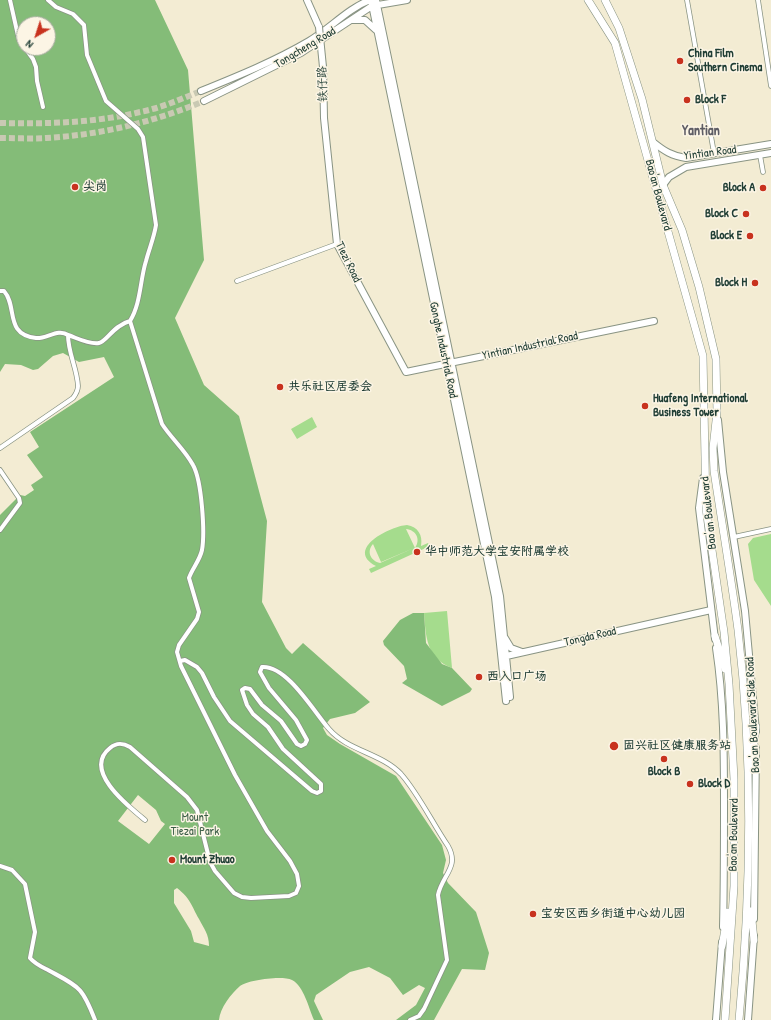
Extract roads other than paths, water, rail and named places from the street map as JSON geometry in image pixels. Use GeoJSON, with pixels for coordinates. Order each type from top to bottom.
{"type":"FeatureCollection","features":[{"type":"Feature","properties":{"kind":"main road","name":"Bao'an Boulevard"},"geometry":{"type":"LineString","coordinates":[[588,0],[615,43],[703,356],[704,470],[706,509],[730,684],[734,779],[734,886],[725,1020]]}},
{"type":"Feature","properties":{"kind":"main road","name":"Bao'an Boulevard"},"geometry":{"type":"LineString","coordinates":[[605,0],[619,28],[642,99],[663,185],[682,230],[716,359],[717,412],[712,448],[714,471],[738,631],[748,787],[748,888],[739,1020]]}},
{"type":"Feature","properties":{"kind":"main road"},"geometry":{"type":"LineString","coordinates":[[715,636],[730,684]]}},
{"type":"Feature","properties":{"kind":"main road"},"geometry":{"type":"LineString","coordinates":[[748,787],[756,727]]}},
{"type":"Feature","properties":{"kind":"main road"},"geometry":{"type":"LineString","coordinates":[[722,946],[734,886]]}},
{"type":"Feature","properties":{"kind":"main road"},"geometry":{"type":"LineString","coordinates":[[748,888],[754,940]]}},
{"type":"Feature","properties":{"kind":"street"},"geometry":{"type":"LineString","coordinates":[[10,0],[16,27]]}},
{"type":"Feature","properties":{"kind":"street"},"geometry":{"type":"LineString","coordinates":[[48,0],[56,7],[73,14],[84,25],[87,55],[106,101],[138,129],[143,137],[156,225],[155,236],[145,263],[142,285],[130,321],[162,424],[170,438],[193,465],[198,476],[203,518],[202,550],[189,578],[199,612],[197,619],[177,652],[235,775],[267,831],[290,861],[297,874],[299,886],[296,893],[289,896],[251,898],[242,897],[234,893],[215,871],[210,862],[197,810],[187,797],[130,747],[123,743],[116,744],[104,754],[101,766],[103,773],[107,782],[122,801],[145,820]]}},
{"type":"Feature","properties":{"kind":"street","name":"铁仔路"},"geometry":{"type":"LineString","coordinates":[[307,0],[319,28],[323,67],[324,118]]}},
{"type":"Feature","properties":{"kind":"street","name":"Tongcheng Road"},"geometry":{"type":"LineString","coordinates":[[201,91],[244,74],[298,48],[359,4],[407,0]]}},
{"type":"Feature","properties":{"kind":"street"},"geometry":{"type":"LineString","coordinates":[[687,0],[714,153]]}},
{"type":"Feature","properties":{"kind":"street"},"geometry":{"type":"LineString","coordinates":[[758,0],[771,86]]}},
{"type":"Feature","properties":{"kind":"street","name":"Tongcheng Road"},"geometry":{"type":"LineString","coordinates":[[204,101],[300,53],[349,21],[373,2]]}},
{"type":"Feature","properties":{"kind":"street","name":"Gonghe Industrial Road"},"geometry":{"type":"LineString","coordinates":[[373,2],[378,32],[500,596],[503,631],[503,657]]}},
{"type":"Feature","properties":{"kind":"street","name":"Gonghe Industrial Road"},"geometry":{"type":"LineString","coordinates":[[373,2],[449,363],[495,597],[508,699]]}},
{"type":"Feature","properties":{"kind":"street"},"geometry":{"type":"LineString","coordinates":[[349,21],[354,19],[365,20],[378,32]]}},
{"type":"Feature","properties":{"kind":"street"},"geometry":{"type":"LineString","coordinates":[[31,56],[36,67],[37,81],[43,107]]}},
{"type":"Feature","properties":{"kind":"street","name":"Tiezi Road"},"geometry":{"type":"LineString","coordinates":[[324,118],[337,244],[406,372]]}},
{"type":"Feature","properties":{"kind":"street","name":"Yintian Road"},"geometry":{"type":"LineString","coordinates":[[653,142],[669,154],[686,158],[771,144]]}},
{"type":"Feature","properties":{"kind":"street","name":"Yintian Road"},"geometry":{"type":"LineString","coordinates":[[663,185],[669,177],[686,167],[771,153]]}},
{"type":"Feature","properties":{"kind":"street"},"geometry":{"type":"LineString","coordinates":[[760,155],[764,172]]}},
{"type":"Feature","properties":{"kind":"street"},"geometry":{"type":"LineString","coordinates":[[686,158],[681,163],[686,167]]}},
{"type":"Feature","properties":{"kind":"street"},"geometry":{"type":"LineString","coordinates":[[237,281],[337,244]]}},
{"type":"Feature","properties":{"kind":"street"},"geometry":{"type":"LineString","coordinates":[[0,291],[4,291],[7,294],[10,301],[12,320],[16,327],[24,334],[34,337],[42,338],[59,332],[65,332],[68,335],[86,341],[99,343],[104,341],[114,328],[122,323],[130,321]]}},
{"type":"Feature","properties":{"kind":"street","name":"Yintian Industrial Road"},"geometry":{"type":"LineString","coordinates":[[406,372],[654,321]]}},
{"type":"Feature","properties":{"kind":"street"},"geometry":{"type":"LineString","coordinates":[[0,448],[56,411],[77,394],[78,386],[68,346],[68,335]]}},
{"type":"Feature","properties":{"kind":"street","name":"Bao'an Boulevard Side Road"},"geometry":{"type":"LineString","coordinates":[[717,412],[723,472],[745,611],[756,727],[754,940],[748,1020]]}},
{"type":"Feature","properties":{"kind":"street"},"geometry":{"type":"LineString","coordinates":[[0,470],[19,498],[20,503],[0,530]]}},
{"type":"Feature","properties":{"kind":"street"},"geometry":{"type":"LineString","coordinates":[[704,470],[699,508],[719,668],[725,775],[725,874],[722,946],[716,1020]]}},
{"type":"Feature","properties":{"kind":"street"},"geometry":{"type":"LineString","coordinates":[[734,537],[771,529]]}},
{"type":"Feature","properties":{"kind":"street","name":"Tongda Road"},"geometry":{"type":"LineString","coordinates":[[503,657],[712,610]]}},
{"type":"Feature","properties":{"kind":"street"},"geometry":{"type":"LineString","coordinates":[[503,631],[506,641],[511,648],[520,651],[529,651]]}},
{"type":"Feature","properties":{"kind":"street"},"geometry":{"type":"LineString","coordinates":[[182,660],[197,666],[221,709],[230,721],[312,791],[317,793],[321,791],[321,784],[283,749],[268,727],[253,714],[245,700],[242,690],[250,688],[262,705],[281,721],[298,744],[300,746],[305,744],[307,740],[296,720],[269,688],[260,672],[262,667],[267,666],[276,670],[310,704],[329,729],[348,743],[382,760],[399,772],[448,846],[453,856],[453,864],[440,885],[438,895],[447,960],[424,1008],[419,1016],[410,1020]]}},
{"type":"Feature","properties":{"kind":"street"},"geometry":{"type":"LineString","coordinates":[[0,866],[12,870],[25,884],[35,932],[30,958],[33,962],[74,984],[81,990],[86,996],[95,1020]]}},
{"type":"Feature","properties":{"kind":"tunnel"},"geometry":{"type":"LineString","coordinates":[[0,123],[53,123],[88,121],[123,116],[156,108],[201,91]]}},
{"type":"Feature","properties":{"kind":"tunnel"},"geometry":{"type":"LineString","coordinates":[[0,138],[46,138],[107,131],[166,115],[204,101]]}},
{"type":"Feature","properties":{"kind":"place","name":"China Film Southern Cinema"},"geometry":{"type":"Point","coordinates":[680,61]}},
{"type":"Feature","properties":{"kind":"place","name":"Block F"},"geometry":{"type":"Point","coordinates":[687,100]}},
{"type":"Feature","properties":{"kind":"place","name":"尖岗"},"geometry":{"type":"Point","coordinates":[75,187]}},
{"type":"Feature","properties":{"kind":"place","name":"Block A"},"geometry":{"type":"Point","coordinates":[763,188]}},
{"type":"Feature","properties":{"kind":"place","name":"Block C"},"geometry":{"type":"Point","coordinates":[746,214]}},
{"type":"Feature","properties":{"kind":"place","name":"Block E"},"geometry":{"type":"Point","coordinates":[750,236]}},
{"type":"Feature","properties":{"kind":"place","name":"Block H"},"geometry":{"type":"Point","coordinates":[755,283]}},
{"type":"Feature","properties":{"kind":"place","name":"共乐社区居委会"},"geometry":{"type":"Point","coordinates":[280,387]}},
{"type":"Feature","properties":{"kind":"place","name":"Huafeng International Business Tower"},"geometry":{"type":"Point","coordinates":[645,406]}},
{"type":"Feature","properties":{"kind":"place","name":"华中师范大学宝安附属学校"},"geometry":{"type":"Point","coordinates":[417,552]}},
{"type":"Feature","properties":{"kind":"place","name":"西入口广场"},"geometry":{"type":"Point","coordinates":[479,677]}},
{"type":"Feature","properties":{"kind":"place","name":"固兴社区健康服务站"},"geometry":{"type":"Point","coordinates":[614,746]}},
{"type":"Feature","properties":{"kind":"place","name":"Block B"},"geometry":{"type":"Point","coordinates":[664,759]}},
{"type":"Feature","properties":{"kind":"place","name":"Block D"},"geometry":{"type":"Point","coordinates":[690,784]}},
{"type":"Feature","properties":{"kind":"place","name":"Mount Zhuao"},"geometry":{"type":"Point","coordinates":[172,860]}},
{"type":"Feature","properties":{"kind":"place","name":"宝安区西乡街道中心幼儿园"},"geometry":{"type":"Point","coordinates":[533,914]}},
{"type":"Feature","properties":{"kind":"district","name":"Yantian"},"geometry":{"type":"Point","coordinates":[701,131]}},
{"type":"Feature","properties":{"kind":"park label","name":"Mount Tiezai Park"},"geometry":{"type":"Point","coordinates":[195,825]}}]}
